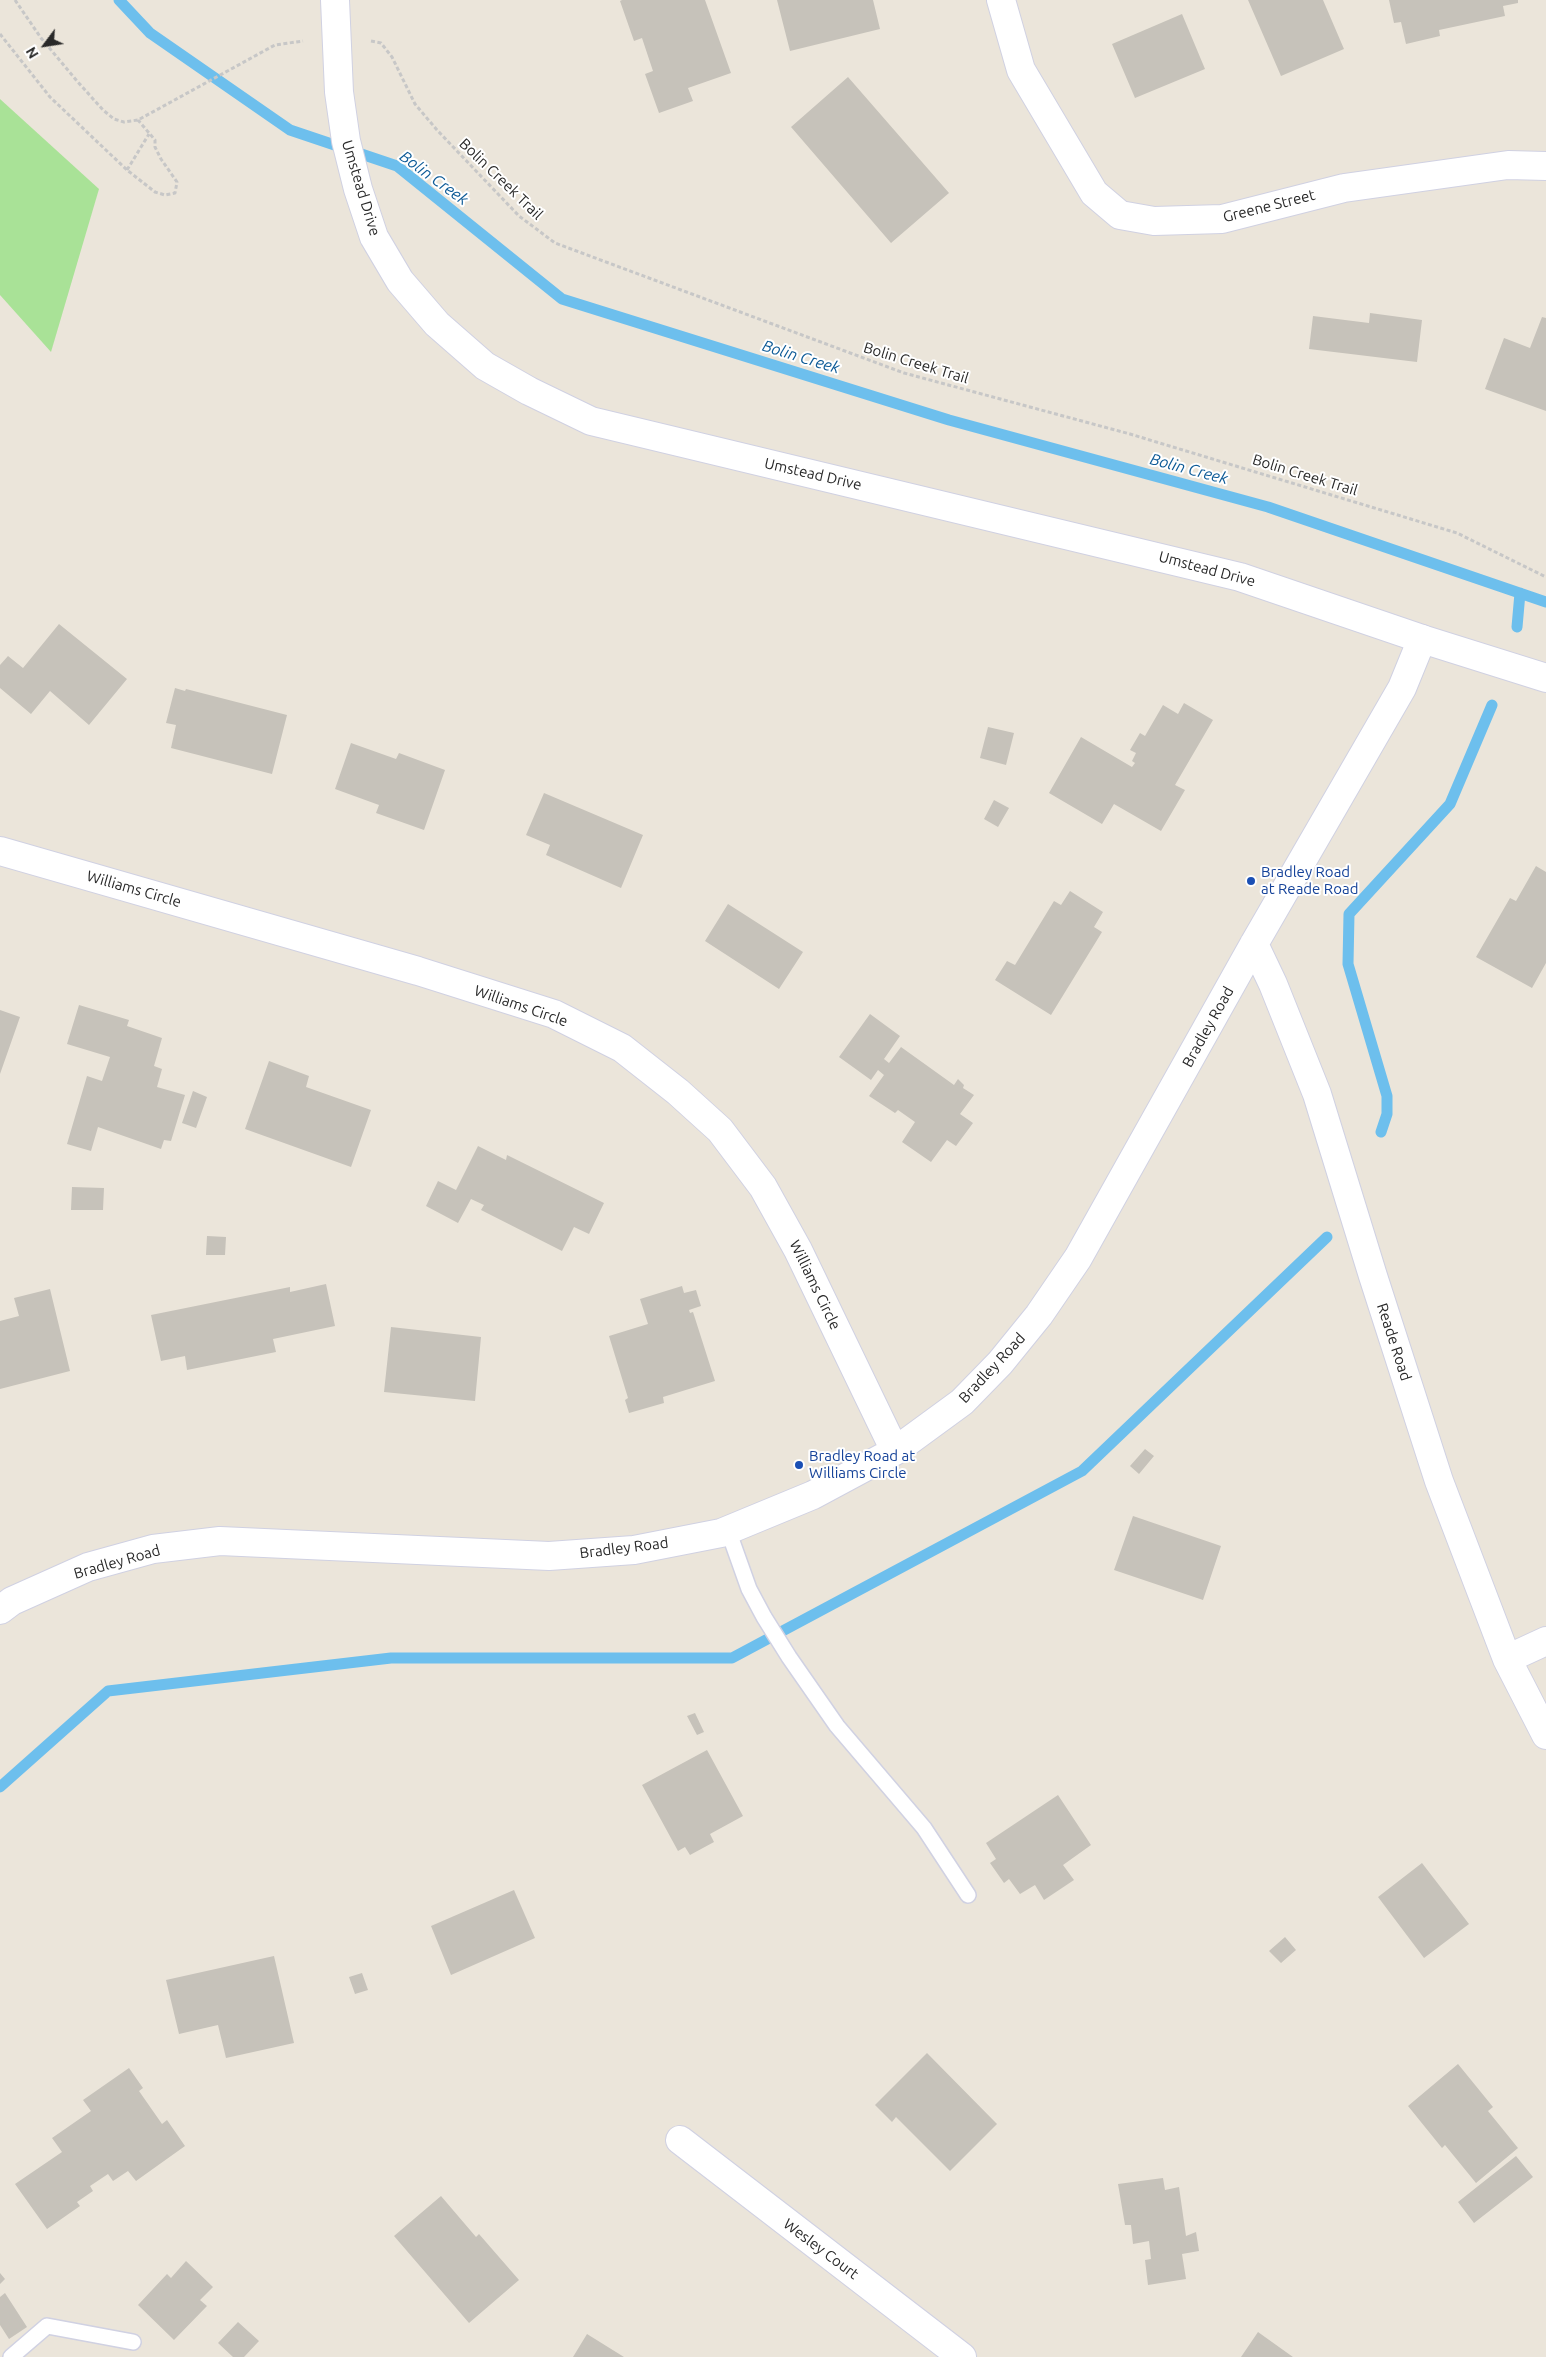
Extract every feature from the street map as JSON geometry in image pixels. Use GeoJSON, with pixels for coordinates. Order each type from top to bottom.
{"type":"FeatureCollection","features":[{"type":"Feature","properties":{"kind":"street","name":"Umstead Drive"},"geometry":{"type":"LineString","coordinates":[[336,0],[339,92],[346,141],[358,189],[374,237],[400,281],[437,324],[485,366],[529,391],[591,421],[1231,574],[1422,639],[1546,678]]}},
{"type":"Feature","properties":{"kind":"street","name":"Greene Street"},"geometry":{"type":"LineString","coordinates":[[1001,0],[1021,70],[1094,193],[1120,215],[1154,221],[1222,219],[1344,188],[1508,165],[1546,166]]}},
{"type":"Feature","properties":{"kind":"street","name":"Bradley Road"},"geometry":{"type":"LineString","coordinates":[[0,1610],[12,1601],[88,1567],[153,1549],[220,1541],[549,1556],[634,1550],[728,1530],[813,1495],[895,1451],[962,1402],[1000,1363],[1039,1315],[1078,1258],[1254,944],[1402,688],[1422,639]]}},
{"type":"Feature","properties":{"kind":"street","name":"Williams Circle"},"geometry":{"type":"LineString","coordinates":[[0,851],[418,971],[554,1014],[622,1048],[678,1092],[720,1130],[763,1187],[798,1250],[895,1451]]}},
{"type":"Feature","properties":{"kind":"street","name":"Reade Road"},"geometry":{"type":"LineString","coordinates":[[1254,944],[1273,984],[1317,1094],[1436,1472],[1507,1659],[1546,1735]]}},
{"type":"Feature","properties":{"kind":"street"},"geometry":{"type":"LineString","coordinates":[[1507,1659],[1546,1641]]}},
{"type":"Feature","properties":{"kind":"street","name":"Wesley Court"},"geometry":{"type":"LineString","coordinates":[[680,2140],[962,2357]]}},
{"type":"Feature","properties":{"kind":"lane"},"geometry":{"type":"LineString","coordinates":[[728,1530],[749,1589],[764,1618],[789,1657],[837,1726],[924,1828],[968,1895]]}},
{"type":"Feature","properties":{"kind":"lane"},"geometry":{"type":"LineString","coordinates":[[11,2357],[46,2326],[133,2342]]}},
{"type":"Feature","properties":{"kind":"path"},"geometry":{"type":"LineString","coordinates":[[15,0],[41,38],[103,110],[124,122],[138,120],[275,44],[299,40]]}},
{"type":"Feature","properties":{"kind":"path"},"geometry":{"type":"LineString","coordinates":[[0,34],[50,97],[127,170],[155,192],[165,195],[175,193],[178,182],[161,159],[155,147],[155,140],[138,120]]}},
{"type":"Feature","properties":{"kind":"path","name":"Bolin Creek Trail"},"geometry":{"type":"LineString","coordinates":[[364,40],[381,43],[392,57],[415,104],[468,164],[518,216],[555,243],[904,373],[1130,434],[1457,532],[1546,577]]}},
{"type":"Feature","properties":{"kind":"path"},"geometry":{"type":"LineString","coordinates":[[127,170],[149,134]]}},
{"type":"Feature","properties":{"kind":"green space"},"geometry":{"type":"Polygon","coordinates":[[[0,99],[99,189],[51,352],[0,295],[0,99]]]}},
{"type":"Feature","properties":{"kind":"building"},"geometry":{"type":"Polygon","coordinates":[[[705,0],[731,73],[688,88],[693,101],[659,113],[645,74],[653,71],[642,38],[634,41],[620,1],[705,0]]]}},
{"type":"Feature","properties":{"kind":"building"},"geometry":{"type":"Polygon","coordinates":[[[777,0],[873,0],[880,29],[790,51],[777,0]]]}},
{"type":"Feature","properties":{"kind":"building"},"geometry":{"type":"Polygon","coordinates":[[[1248,0],[1323,0],[1344,49],[1281,76],[1248,0]]]}},
{"type":"Feature","properties":{"kind":"building"},"geometry":{"type":"Polygon","coordinates":[[[1389,0],[1518,0],[1518,3],[1503,6],[1505,16],[1439,30],[1440,36],[1406,44],[1401,22],[1394,23],[1389,0]]]}},
{"type":"Feature","properties":{"kind":"building"},"geometry":{"type":"Polygon","coordinates":[[[1182,14],[1205,69],[1135,98],[1112,44],[1182,14]]]}},
{"type":"Feature","properties":{"kind":"building"},"geometry":{"type":"Polygon","coordinates":[[[848,77],[949,193],[891,243],[791,127],[848,77]]]}},
{"type":"Feature","properties":{"kind":"building"},"geometry":{"type":"Polygon","coordinates":[[[1370,313],[1422,320],[1417,362],[1309,349],[1313,316],[1369,323],[1370,313]]]}},
{"type":"Feature","properties":{"kind":"building"},"geometry":{"type":"Polygon","coordinates":[[[1542,317],[1546,318],[1546,411],[1485,389],[1504,338],[1530,348],[1542,317]]]}},
{"type":"Feature","properties":{"kind":"building"},"geometry":{"type":"Polygon","coordinates":[[[59,624],[127,679],[89,725],[50,691],[31,714],[0,688],[0,665],[8,656],[23,668],[59,624]]]}},
{"type":"Feature","properties":{"kind":"building"},"geometry":{"type":"Polygon","coordinates":[[[175,688],[185,691],[186,689],[287,715],[272,774],[171,748],[176,725],[166,723],[175,688]]]}},
{"type":"Feature","properties":{"kind":"building"},"geometry":{"type":"Polygon","coordinates":[[[1184,703],[1213,720],[1175,785],[1185,790],[1161,831],[1114,804],[1102,824],[1049,793],[1081,737],[1132,767],[1135,763],[1132,761],[1136,753],[1130,750],[1140,733],[1145,736],[1163,705],[1178,714],[1184,703]]]}},
{"type":"Feature","properties":{"kind":"building"},"geometry":{"type":"Polygon","coordinates":[[[988,727],[1014,733],[1006,765],[980,758],[988,727]]]}},
{"type":"Feature","properties":{"kind":"building"},"geometry":{"type":"Polygon","coordinates":[[[351,743],[396,759],[399,753],[445,770],[424,830],[376,813],[379,805],[335,789],[351,743]]]}},
{"type":"Feature","properties":{"kind":"building"},"geometry":{"type":"Polygon","coordinates":[[[544,793],[643,835],[621,888],[546,855],[550,845],[526,835],[544,793]]]}},
{"type":"Feature","properties":{"kind":"building"},"geometry":{"type":"Polygon","coordinates":[[[994,800],[1009,808],[998,827],[984,819],[994,800]]]}},
{"type":"Feature","properties":{"kind":"building"},"geometry":{"type":"Polygon","coordinates":[[[1536,866],[1546,872],[1546,963],[1532,988],[1476,957],[1510,898],[1516,901],[1536,866]]]}},
{"type":"Feature","properties":{"kind":"building"},"geometry":{"type":"Polygon","coordinates":[[[1070,891],[1103,912],[1094,927],[1102,932],[1051,1015],[995,980],[1007,961],[1015,965],[1054,901],[1061,905],[1070,891]]]}},
{"type":"Feature","properties":{"kind":"building"},"geometry":{"type":"Polygon","coordinates":[[[728,904],[803,952],[779,989],[705,941],[728,904]]]}},
{"type":"Feature","properties":{"kind":"building"},"geometry":{"type":"Polygon","coordinates":[[[79,1005],[129,1020],[127,1026],[162,1038],[154,1066],[162,1069],[157,1087],[185,1095],[171,1141],[164,1140],[161,1149],[98,1127],[91,1151],[67,1144],[87,1076],[102,1081],[110,1057],[67,1044],[79,1005]]]}},
{"type":"Feature","properties":{"kind":"building"},"geometry":{"type":"Polygon","coordinates":[[[0,1010],[20,1017],[0,1074],[0,1010]]]}},
{"type":"Feature","properties":{"kind":"building"},"geometry":{"type":"Polygon","coordinates":[[[870,1014],[900,1036],[884,1059],[889,1063],[901,1047],[954,1085],[958,1079],[964,1085],[963,1088],[974,1095],[960,1114],[973,1123],[956,1146],[947,1140],[931,1162],[902,1142],[915,1122],[898,1110],[895,1113],[869,1096],[884,1075],[878,1070],[871,1080],[839,1057],[870,1014]]]}},
{"type":"Feature","properties":{"kind":"building"},"geometry":{"type":"Polygon","coordinates":[[[269,1061],[309,1076],[306,1087],[371,1110],[351,1167],[245,1129],[269,1061]]]}},
{"type":"Feature","properties":{"kind":"building"},"geometry":{"type":"Polygon","coordinates":[[[193,1091],[207,1097],[196,1128],[182,1123],[193,1091]]]}},
{"type":"Feature","properties":{"kind":"building"},"geometry":{"type":"Polygon","coordinates":[[[478,1146],[506,1160],[507,1155],[604,1203],[589,1234],[574,1227],[562,1251],[481,1210],[484,1205],[471,1199],[458,1223],[426,1206],[438,1181],[456,1190],[478,1146]]]}},
{"type":"Feature","properties":{"kind":"building"},"geometry":{"type":"Polygon","coordinates":[[[72,1187],[104,1188],[103,1210],[71,1210],[72,1187]]]}},
{"type":"Feature","properties":{"kind":"building"},"geometry":{"type":"Polygon","coordinates":[[[207,1236],[226,1237],[225,1255],[206,1255],[207,1236]]]}},
{"type":"Feature","properties":{"kind":"building"},"geometry":{"type":"Polygon","coordinates":[[[326,1284],[335,1326],[273,1339],[276,1352],[187,1370],[185,1356],[161,1361],[151,1315],[290,1287],[290,1292],[326,1284]]]}},
{"type":"Feature","properties":{"kind":"building"},"geometry":{"type":"Polygon","coordinates":[[[682,1286],[684,1293],[696,1290],[701,1306],[689,1310],[690,1313],[693,1312],[715,1381],[663,1397],[664,1403],[629,1413],[625,1400],[628,1398],[609,1336],[648,1324],[640,1299],[682,1286]]]}},
{"type":"Feature","properties":{"kind":"building"},"geometry":{"type":"Polygon","coordinates":[[[50,1289],[70,1371],[0,1389],[0,1321],[19,1316],[14,1298],[50,1289]]]}},
{"type":"Feature","properties":{"kind":"building"},"geometry":{"type":"Polygon","coordinates":[[[391,1327],[481,1337],[475,1401],[384,1392],[391,1327]]]}},
{"type":"Feature","properties":{"kind":"building"},"geometry":{"type":"Polygon","coordinates":[[[1145,1449],[1154,1456],[1139,1474],[1130,1466],[1145,1449]]]}},
{"type":"Feature","properties":{"kind":"building"},"geometry":{"type":"Polygon","coordinates":[[[1133,1516],[1221,1546],[1203,1600],[1114,1570],[1133,1516]]]}},
{"type":"Feature","properties":{"kind":"building"},"geometry":{"type":"Polygon","coordinates":[[[695,1713],[704,1732],[697,1735],[687,1716],[695,1713]]]}},
{"type":"Feature","properties":{"kind":"building"},"geometry":{"type":"Polygon","coordinates":[[[707,1750],[743,1816],[710,1834],[714,1842],[690,1855],[685,1847],[678,1851],[642,1785],[707,1750]]]}},
{"type":"Feature","properties":{"kind":"building"},"geometry":{"type":"Polygon","coordinates":[[[1058,1795],[1091,1845],[1063,1865],[1074,1880],[1044,1900],[1035,1885],[1020,1894],[1009,1879],[1004,1883],[990,1863],[996,1859],[986,1843],[1058,1795]]]}},
{"type":"Feature","properties":{"kind":"building"},"geometry":{"type":"Polygon","coordinates":[[[1422,1863],[1469,1924],[1424,1958],[1378,1897],[1422,1863]]]}},
{"type":"Feature","properties":{"kind":"building"},"geometry":{"type":"Polygon","coordinates":[[[514,1890],[535,1938],[451,1975],[431,1926],[514,1890]]]}},
{"type":"Feature","properties":{"kind":"building"},"geometry":{"type":"Polygon","coordinates":[[[1285,1937],[1296,1950],[1281,1963],[1269,1951],[1285,1937]]]}},
{"type":"Feature","properties":{"kind":"building"},"geometry":{"type":"Polygon","coordinates":[[[274,1956],[294,2043],[226,2058],[218,2025],[179,2034],[166,1980],[274,1956]]]}},
{"type":"Feature","properties":{"kind":"building"},"geometry":{"type":"Polygon","coordinates":[[[362,1973],[368,1990],[355,1994],[349,1977],[362,1973]]]}},
{"type":"Feature","properties":{"kind":"building"},"geometry":{"type":"Polygon","coordinates":[[[927,2053],[997,2124],[950,2171],[896,2117],[892,2122],[875,2105],[927,2053]]]}},
{"type":"Feature","properties":{"kind":"building"},"geometry":{"type":"Polygon","coordinates":[[[1458,2064],[1493,2107],[1488,2111],[1518,2148],[1476,2183],[1445,2145],[1442,2148],[1408,2106],[1458,2064]]]}},
{"type":"Feature","properties":{"kind":"building"},"geometry":{"type":"Polygon","coordinates":[[[129,2068],[143,2088],[139,2091],[162,2124],[167,2120],[185,2146],[136,2181],[128,2171],[113,2181],[108,2174],[90,2186],[93,2191],[77,2202],[80,2206],[47,2229],[15,2184],[62,2152],[52,2138],[91,2111],[83,2100],[129,2068]]]}},
{"type":"Feature","properties":{"kind":"building"},"geometry":{"type":"Polygon","coordinates":[[[1516,2156],[1533,2177],[1474,2223],[1458,2202],[1516,2156]]]}},
{"type":"Feature","properties":{"kind":"building"},"geometry":{"type":"Polygon","coordinates":[[[1163,2178],[1165,2190],[1179,2187],[1186,2236],[1196,2232],[1199,2251],[1182,2254],[1186,2279],[1148,2285],[1145,2260],[1151,2259],[1149,2241],[1133,2244],[1131,2225],[1125,2225],[1118,2184],[1163,2178]]]}},
{"type":"Feature","properties":{"kind":"building"},"geometry":{"type":"Polygon","coordinates":[[[441,2196],[476,2237],[479,2234],[519,2280],[469,2323],[394,2236],[441,2196]]]}},
{"type":"Feature","properties":{"kind":"building"},"geometry":{"type":"Polygon","coordinates":[[[186,2261],[213,2287],[200,2300],[207,2306],[174,2340],[138,2305],[167,2274],[171,2278],[186,2261]]]}},
{"type":"Feature","properties":{"kind":"building"},"geometry":{"type":"Polygon","coordinates":[[[0,2273],[5,2279],[0,2284],[0,2273]]]}},
{"type":"Feature","properties":{"kind":"building"},"geometry":{"type":"Polygon","coordinates":[[[5,2293],[27,2327],[9,2339],[0,2325],[0,2297],[5,2293]]]}},
{"type":"Feature","properties":{"kind":"building"},"geometry":{"type":"Polygon","coordinates":[[[238,2322],[259,2341],[244,2357],[233,2357],[218,2343],[238,2322]]]}},
{"type":"Feature","properties":{"kind":"building"},"geometry":{"type":"Polygon","coordinates":[[[1258,2332],[1293,2357],[1241,2357],[1258,2332]]]}},
{"type":"Feature","properties":{"kind":"building"},"geometry":{"type":"Polygon","coordinates":[[[587,2334],[624,2357],[573,2357],[587,2334]]]}},
{"type":"Feature","properties":{"kind":"waterway","name":"Bolin Creek"},"geometry":{"type":"LineString","coordinates":[[119,0],[150,33],[290,130],[397,166],[562,299],[949,420],[1268,507],[1546,602]]}},
{"type":"Feature","properties":{"kind":"waterway"},"geometry":{"type":"LineString","coordinates":[[1517,627],[1520,593]]}},
{"type":"Feature","properties":{"kind":"waterway"},"geometry":{"type":"LineString","coordinates":[[1381,1132],[1387,1114],[1387,1096],[1348,964],[1349,914],[1450,804],[1492,705]]}},
{"type":"Feature","properties":{"kind":"waterway"},"geometry":{"type":"LineString","coordinates":[[0,1787],[108,1691],[391,1658],[732,1658],[1082,1471],[1327,1237]]}},
{"type":"Feature","properties":{"kind":"place","name":"Bradley Road at Reade Road"},"geometry":{"type":"Point","coordinates":[1251,881]}},
{"type":"Feature","properties":{"kind":"place","name":"Bradley Road at Williams Circle"},"geometry":{"type":"Point","coordinates":[799,1465]}}]}
